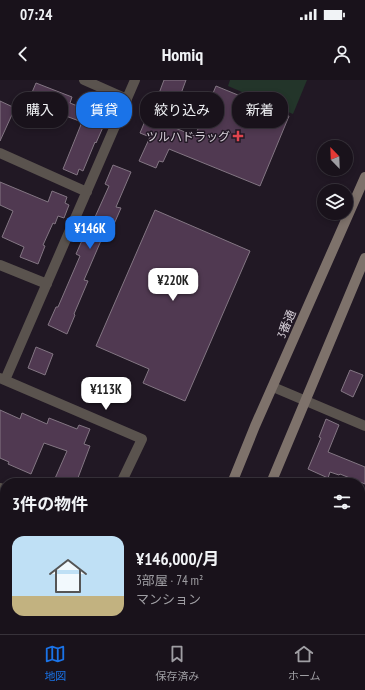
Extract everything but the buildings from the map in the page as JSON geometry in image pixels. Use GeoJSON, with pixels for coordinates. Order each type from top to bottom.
{"type":"FeatureCollection","features":[{"type":"Feature","properties":{"kind":"street"},"geometry":{"type":"LineString","coordinates":[[84,80],[111,92]]}},
{"type":"Feature","properties":{"kind":"street"},"geometry":{"type":"LineString","coordinates":[[129,92],[135,80]]}},
{"type":"Feature","properties":{"kind":"street"},"geometry":{"type":"LineString","coordinates":[[114,128],[47,284],[3,379],[142,439],[123,478]]}},
{"type":"Feature","properties":{"kind":"street"},"geometry":{"type":"LineString","coordinates":[[0,153],[87,192]]}},
{"type":"Feature","properties":{"kind":"street","name":"3番通"},"geometry":{"type":"LineString","coordinates":[[234,478],[365,177]]}},
{"type":"Feature","properties":{"kind":"street"},"geometry":{"type":"LineString","coordinates":[[273,478],[365,258]]}},
{"type":"Feature","properties":{"kind":"street"},"geometry":{"type":"LineString","coordinates":[[0,265],[47,284]]}},
{"type":"Feature","properties":{"kind":"street"},"geometry":{"type":"LineString","coordinates":[[273,387],[365,426]]}},
{"type":"Feature","properties":{"kind":"green space"},"geometry":{"type":"Polygon","coordinates":[[[230,80],[307,80],[293,114],[288,112],[288,92],[242,92],[228,86],[230,80]]]}},
{"type":"Feature","properties":{"kind":"place","name":"ツルハドラッグ"},"geometry":{"type":"Point","coordinates":[238,136]}}]}
